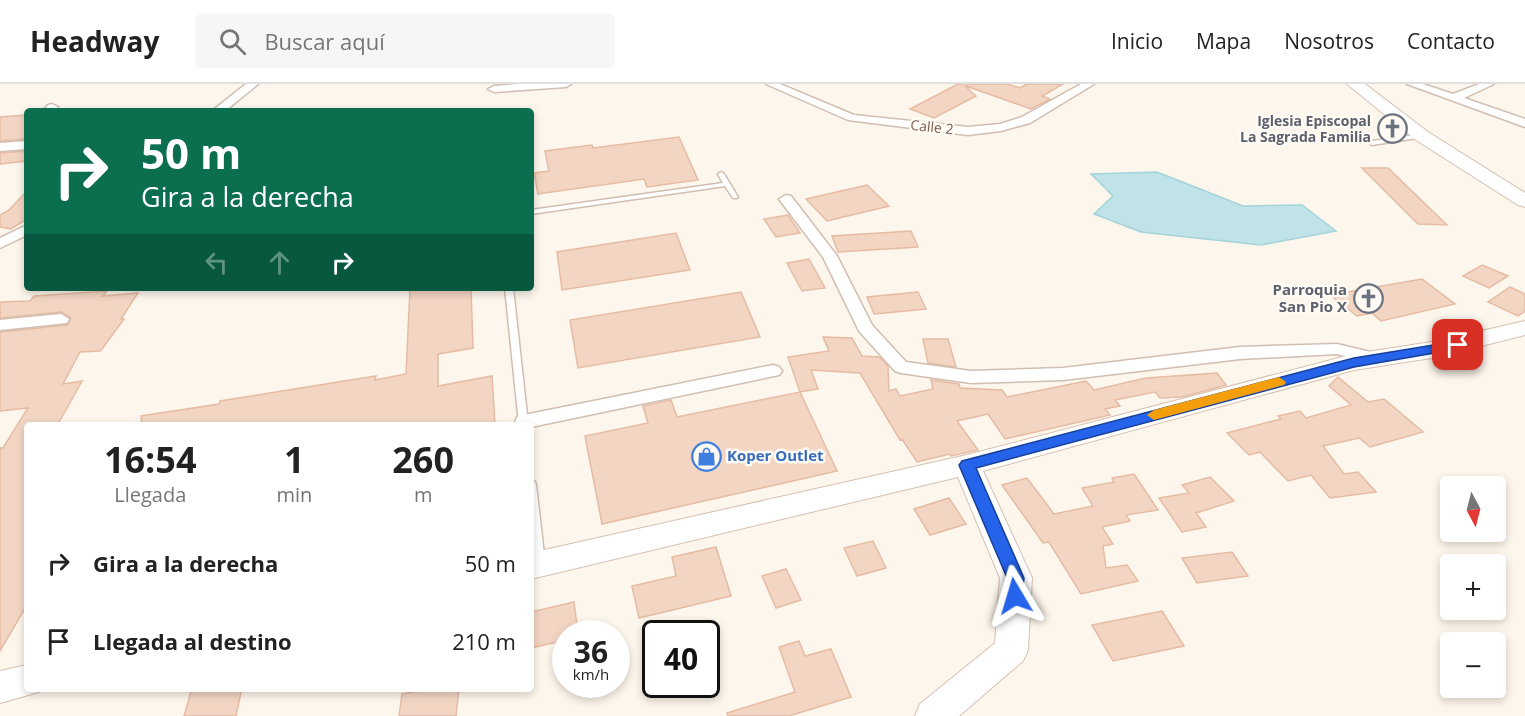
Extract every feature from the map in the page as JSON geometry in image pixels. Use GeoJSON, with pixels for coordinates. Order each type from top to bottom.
{"type":"FeatureCollection","features":[{"type":"Feature","properties":{"kind":"street"},"geometry":{"type":"LineString","coordinates":[[222,108],[253,84]]}},
{"type":"Feature","properties":{"kind":"street"},"geometry":{"type":"LineString","coordinates":[[494,89],[566,84]]}},
{"type":"Feature","properties":{"kind":"street","name":"Calle 2"},"geometry":{"type":"LineString","coordinates":[[771,84],[852,118],[968,131],[1001,127],[1026,120],[1089,84]]}},
{"type":"Feature","properties":{"kind":"street"},"geometry":{"type":"LineString","coordinates":[[789,91],[804,84]]}},
{"type":"Feature","properties":{"kind":"street"},"geometry":{"type":"LineString","coordinates":[[1355,84],[1422,136],[1525,201]]}},
{"type":"Feature","properties":{"kind":"street"},"geometry":{"type":"LineString","coordinates":[[1412,84],[1525,123]]}},
{"type":"Feature","properties":{"kind":"street"},"geometry":{"type":"LineString","coordinates":[[1454,98],[1489,84]]}},
{"type":"Feature","properties":{"kind":"street"},"geometry":{"type":"LineString","coordinates":[[0,147],[24,145]]}},
{"type":"Feature","properties":{"kind":"street"},"geometry":{"type":"LineString","coordinates":[[786,199],[830,256],[865,327],[901,368],[971,377],[1063,374],[1240,352],[1337,349],[1377,358]]}},
{"type":"Feature","properties":{"kind":"street"},"geometry":{"type":"LineString","coordinates":[[0,244],[24,231]]}},
{"type":"Feature","properties":{"kind":"street"},"geometry":{"type":"LineString","coordinates":[[0,325],[61,319]]}},
{"type":"Feature","properties":{"kind":"street"},"geometry":{"type":"LineString","coordinates":[[535,565],[967,465],[1354,362],[1438,349],[1525,328]]}},
{"type":"Feature","properties":{"kind":"street"},"geometry":{"type":"LineString","coordinates":[[529,422],[773,371]]}},
{"type":"Feature","properties":{"kind":"street"},"geometry":{"type":"LineString","coordinates":[[933,716],[1011,650],[1016,578],[967,465]]}},
{"type":"Feature","properties":{"kind":"street"},"geometry":{"type":"LineString","coordinates":[[0,687],[24,682]]}},
{"type":"Feature","properties":{"kind":"lane"},"geometry":{"type":"LineString","coordinates":[[1372,143],[1422,136]]}},
{"type":"Feature","properties":{"kind":"lane"},"geometry":{"type":"LineString","coordinates":[[721,174],[735,197]]}},
{"type":"Feature","properties":{"kind":"lane"},"geometry":{"type":"LineString","coordinates":[[534,212],[727,184]]}},
{"type":"Feature","properties":{"kind":"lane"},"geometry":{"type":"LineString","coordinates":[[509,291],[524,422]]}},
{"type":"Feature","properties":{"kind":"lane"},"geometry":{"type":"LineString","coordinates":[[534,545],[535,565]]}},
{"type":"Feature","properties":{"kind":"water"},"geometry":{"type":"Polygon","coordinates":[[[1157,172],[1243,206],[1302,205],[1336,231],[1261,245],[1141,232],[1094,214],[1113,196],[1091,174],[1157,172]]]}},
{"type":"Feature","properties":{"kind":"building"},"geometry":{"type":"Polygon","coordinates":[[[958,84],[963,84],[976,96],[934,118],[910,109],[958,84]]]}},
{"type":"Feature","properties":{"kind":"building"},"geometry":{"type":"Polygon","coordinates":[[[967,84],[1007,84],[1020,88],[1027,84],[1063,84],[1042,96],[1050,99],[1031,109],[966,86],[967,84]]]}},
{"type":"Feature","properties":{"kind":"building"},"geometry":{"type":"Polygon","coordinates":[[[24,115],[24,139],[0,141],[0,117],[24,115]]]}},
{"type":"Feature","properties":{"kind":"building"},"geometry":{"type":"Polygon","coordinates":[[[679,137],[698,180],[647,187],[644,179],[538,194],[534,173],[549,171],[545,151],[592,145],[593,148],[679,137]]]}},
{"type":"Feature","properties":{"kind":"building"},"geometry":{"type":"Polygon","coordinates":[[[24,151],[24,161],[0,164],[0,153],[24,151]]]}},
{"type":"Feature","properties":{"kind":"building"},"geometry":{"type":"Polygon","coordinates":[[[1362,168],[1388,168],[1447,225],[1418,224],[1362,168]]]}},
{"type":"Feature","properties":{"kind":"building"},"geometry":{"type":"Polygon","coordinates":[[[867,185],[889,206],[827,221],[806,199],[867,185]]]}},
{"type":"Feature","properties":{"kind":"building"},"geometry":{"type":"Polygon","coordinates":[[[24,194],[24,221],[11,229],[0,227],[0,215],[9,210],[24,194]]]}},
{"type":"Feature","properties":{"kind":"building"},"geometry":{"type":"Polygon","coordinates":[[[788,215],[800,233],[776,237],[764,219],[788,215]]]}},
{"type":"Feature","properties":{"kind":"building"},"geometry":{"type":"Polygon","coordinates":[[[911,231],[918,247],[838,252],[832,236],[911,231]]]}},
{"type":"Feature","properties":{"kind":"building"},"geometry":{"type":"Polygon","coordinates":[[[676,233],[690,270],[562,290],[557,252],[676,233]]]}},
{"type":"Feature","properties":{"kind":"building"},"geometry":{"type":"Polygon","coordinates":[[[809,259],[825,288],[802,291],[787,263],[809,259]]]}},
{"type":"Feature","properties":{"kind":"building"},"geometry":{"type":"Polygon","coordinates":[[[1482,265],[1508,276],[1489,288],[1463,276],[1482,265]]]}},
{"type":"Feature","properties":{"kind":"building"},"geometry":{"type":"Polygon","coordinates":[[[1422,279],[1455,304],[1381,321],[1372,313],[1357,316],[1330,295],[1422,279]]]}},
{"type":"Feature","properties":{"kind":"building"},"geometry":{"type":"Polygon","coordinates":[[[1510,287],[1525,294],[1525,311],[1518,316],[1488,302],[1510,287]]]}},
{"type":"Feature","properties":{"kind":"building"},"geometry":{"type":"Polygon","coordinates":[[[107,291],[103,296],[138,293],[121,319],[124,319],[102,349],[80,352],[63,384],[82,381],[59,422],[24,422],[24,610],[0,651],[0,448],[3,448],[28,408],[0,411],[0,332],[67,325],[71,318],[61,312],[0,318],[0,302],[30,301],[34,296],[107,291]]]}},
{"type":"Feature","properties":{"kind":"building"},"geometry":{"type":"Polygon","coordinates":[[[410,291],[471,291],[473,348],[438,354],[438,386],[492,376],[495,422],[142,422],[141,416],[219,404],[220,401],[376,376],[375,380],[406,374],[410,291]]]}},
{"type":"Feature","properties":{"kind":"building"},"geometry":{"type":"Polygon","coordinates":[[[741,292],[760,337],[578,368],[570,320],[741,292]]]}},
{"type":"Feature","properties":{"kind":"building"},"geometry":{"type":"Polygon","coordinates":[[[918,292],[926,309],[874,314],[867,297],[918,292]]]}},
{"type":"Feature","properties":{"kind":"building"},"geometry":{"type":"Polygon","coordinates":[[[823,337],[852,338],[862,356],[879,357],[888,366],[889,391],[896,389],[900,396],[933,389],[931,380],[959,384],[960,388],[1002,390],[1007,397],[1086,381],[1094,390],[1146,378],[1217,373],[1226,385],[1182,397],[1160,398],[1155,392],[1115,400],[1120,406],[1105,409],[1110,415],[1005,439],[988,414],[957,421],[978,450],[917,462],[902,439],[900,440],[860,373],[811,370],[818,389],[800,392],[788,357],[829,351],[823,337]]]}},
{"type":"Feature","properties":{"kind":"building"},"geometry":{"type":"Polygon","coordinates":[[[923,339],[948,339],[956,367],[928,363],[923,339]]]}},
{"type":"Feature","properties":{"kind":"building"},"geometry":{"type":"Polygon","coordinates":[[[1338,377],[1368,402],[1384,399],[1423,432],[1370,447],[1359,438],[1323,446],[1344,474],[1358,472],[1376,492],[1330,498],[1311,475],[1288,481],[1260,452],[1249,455],[1227,433],[1281,419],[1278,416],[1300,411],[1306,418],[1351,405],[1329,386],[1338,377]]]}},
{"type":"Feature","properties":{"kind":"building"},"geometry":{"type":"Polygon","coordinates":[[[800,392],[837,471],[602,524],[585,436],[648,423],[643,406],[671,400],[677,417],[800,392]]]}},
{"type":"Feature","properties":{"kind":"building"},"geometry":{"type":"Polygon","coordinates":[[[1134,474],[1158,510],[1126,515],[1130,521],[1102,527],[1113,544],[1103,546],[1106,568],[1127,565],[1138,581],[1081,594],[1049,542],[1043,543],[1002,485],[1027,478],[1054,514],[1093,506],[1082,488],[1114,482],[1112,478],[1134,474]]]}},
{"type":"Feature","properties":{"kind":"building"},"geometry":{"type":"Polygon","coordinates":[[[1210,477],[1234,501],[1196,513],[1206,527],[1182,532],[1159,498],[1189,493],[1182,485],[1210,477]]]}},
{"type":"Feature","properties":{"kind":"building"},"geometry":{"type":"Polygon","coordinates":[[[949,498],[966,524],[930,535],[914,509],[949,498]]]}},
{"type":"Feature","properties":{"kind":"building"},"geometry":{"type":"Polygon","coordinates":[[[873,541],[886,568],[857,576],[844,548],[873,541]]]}},
{"type":"Feature","properties":{"kind":"building"},"geometry":{"type":"Polygon","coordinates":[[[716,547],[731,596],[639,618],[632,586],[676,576],[672,557],[716,547]]]}},
{"type":"Feature","properties":{"kind":"building"},"geometry":{"type":"Polygon","coordinates":[[[1232,552],[1248,576],[1197,583],[1182,558],[1232,552]]]}},
{"type":"Feature","properties":{"kind":"building"},"geometry":{"type":"Polygon","coordinates":[[[786,569],[801,600],[776,608],[762,576],[786,569]]]}},
{"type":"Feature","properties":{"kind":"building"},"geometry":{"type":"Polygon","coordinates":[[[574,602],[576,620],[552,620],[552,643],[534,647],[534,611],[574,602]]]}},
{"type":"Feature","properties":{"kind":"building"},"geometry":{"type":"Polygon","coordinates":[[[1162,611],[1184,646],[1113,661],[1092,625],[1162,611]]]}},
{"type":"Feature","properties":{"kind":"building"},"geometry":{"type":"Polygon","coordinates":[[[799,641],[805,656],[831,649],[851,697],[789,716],[728,716],[727,713],[795,692],[779,647],[799,641]]]}},
{"type":"Feature","properties":{"kind":"building"},"geometry":{"type":"Polygon","coordinates":[[[191,692],[241,692],[236,716],[184,716],[191,692]]]}},
{"type":"Feature","properties":{"kind":"building"},"geometry":{"type":"Polygon","coordinates":[[[459,692],[456,716],[399,716],[402,694],[459,692]]]}},
{"type":"Feature","properties":{"kind":"slow traffic"},"geometry":{"type":"LineString","coordinates":[[1154,415],[1279,382]]}},
{"type":"Feature","properties":{"kind":"place","name":"Iglesia Episcopal La Sagrada Familia"},"geometry":{"type":"Point","coordinates":[1392,129]}},
{"type":"Feature","properties":{"kind":"place","name":"Parroquia San Pio X"},"geometry":{"type":"Point","coordinates":[1368,299]}},
{"type":"Feature","properties":{"kind":"place","name":"Koper Outlet"},"geometry":{"type":"Point","coordinates":[706,456]}},
{"type":"Feature","properties":{"kind":"route"},"geometry":{"type":"LineString","coordinates":[[1015,596],[1016,578],[967,465],[1354,362],[1458,345]]}}]}
